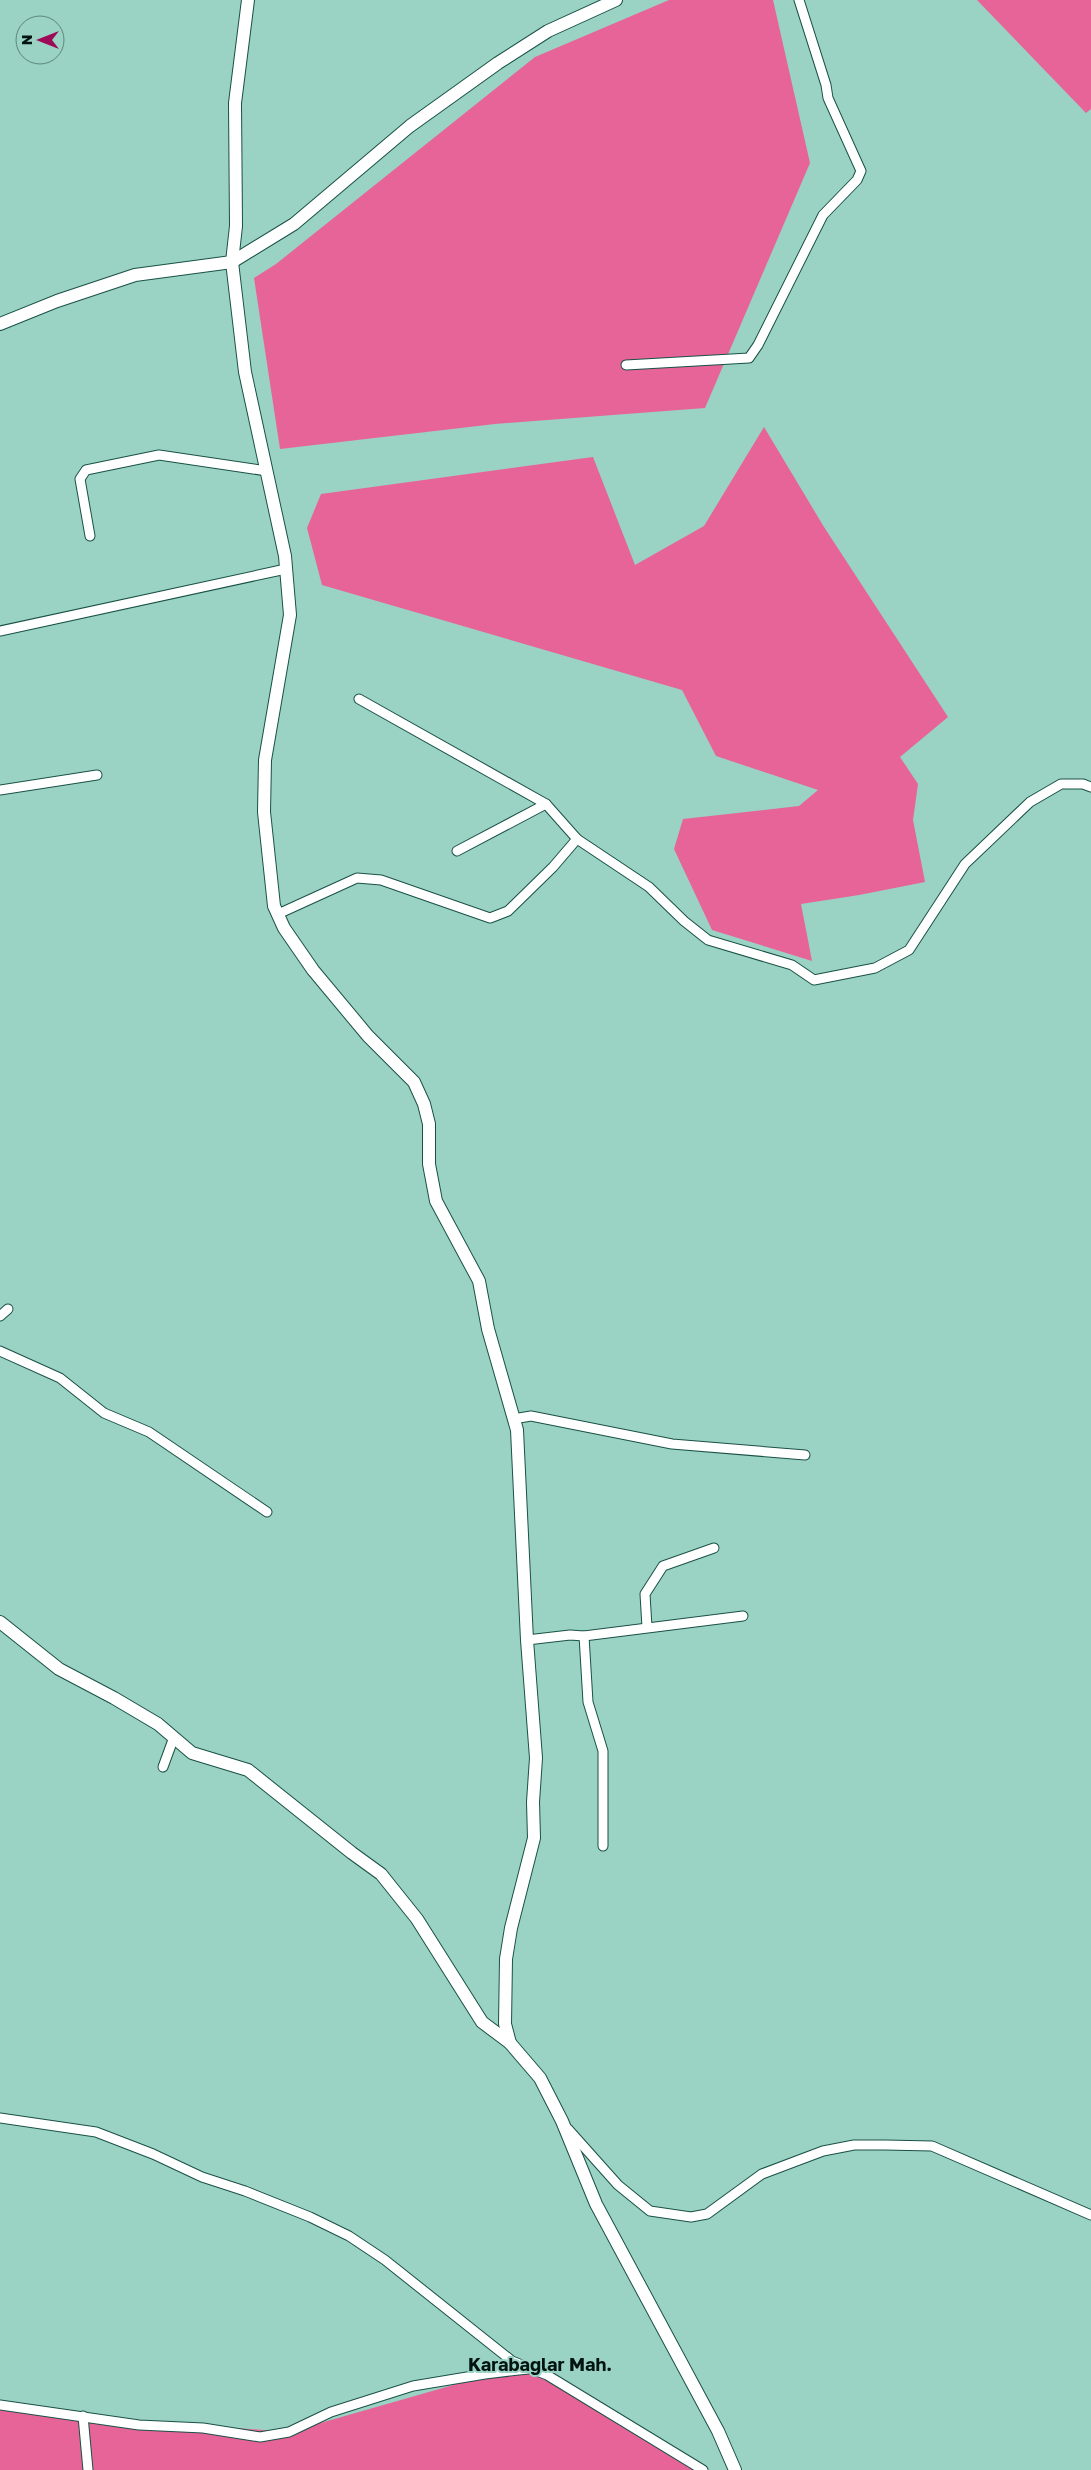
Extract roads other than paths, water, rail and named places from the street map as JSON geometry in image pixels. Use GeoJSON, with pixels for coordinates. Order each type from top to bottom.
{"type":"FeatureCollection","features":[{"type":"Feature","properties":{"kind":"street"},"geometry":{"type":"LineString","coordinates":[[248,0],[236,103],[236,226],[232,262],[244,372],[267,471],[286,569],[290,615],[266,760],[264,812],[274,906],[284,928],[313,970],[368,1036],[414,1082],[428,1124],[429,1164],[436,1201],[479,1281],[488,1329],[516,1430],[527,1640],[536,1758],[533,1802],[534,1838],[511,1928],[506,1959],[505,2024],[510,2043]]}},
{"type":"Feature","properties":{"kind":"street"},"geometry":{"type":"LineString","coordinates":[[0,324],[57,301],[135,275],[232,262],[294,224],[410,126],[498,63],[548,31],[616,0]]}},
{"type":"Feature","properties":{"kind":"street"},"geometry":{"type":"LineString","coordinates":[[626,365],[749,358],[758,345],[823,215],[857,180],[861,171],[828,98],[826,85],[800,0]]}},
{"type":"Feature","properties":{"kind":"street"},"geometry":{"type":"LineString","coordinates":[[90,536],[80,479],[86,470],[159,455],[267,471]]}},
{"type":"Feature","properties":{"kind":"street"},"geometry":{"type":"LineString","coordinates":[[0,631],[286,569]]}},
{"type":"Feature","properties":{"kind":"street"},"geometry":{"type":"LineString","coordinates":[[359,699],[546,804],[577,839],[649,887],[684,921],[708,940],[792,965],[814,980],[875,968],[909,950],[965,864],[1030,802],[1060,784],[1083,784],[1091,787]]}},
{"type":"Feature","properties":{"kind":"street"},"geometry":{"type":"LineString","coordinates":[[0,790],[97,774]]}},
{"type":"Feature","properties":{"kind":"street"},"geometry":{"type":"LineString","coordinates":[[457,851],[546,804]]}},
{"type":"Feature","properties":{"kind":"street"},"geometry":{"type":"LineString","coordinates":[[278,914],[357,878],[381,880],[490,918],[508,911],[577,839]]}},
{"type":"Feature","properties":{"kind":"street"},"geometry":{"type":"LineString","coordinates":[[0,1316],[8,1309]]}},
{"type":"Feature","properties":{"kind":"street"},"geometry":{"type":"LineString","coordinates":[[0,1351],[60,1378],[104,1412],[149,1432],[267,1512]]}},
{"type":"Feature","properties":{"kind":"street"},"geometry":{"type":"LineString","coordinates":[[513,1419],[531,1416],[672,1444],[805,1455]]}},
{"type":"Feature","properties":{"kind":"street"},"geometry":{"type":"LineString","coordinates":[[647,1627],[645,1594],[662,1566],[714,1548]]}},
{"type":"Feature","properties":{"kind":"street"},"geometry":{"type":"LineString","coordinates":[[527,1640],[570,1635],[584,1636],[743,1616]]}},
{"type":"Feature","properties":{"kind":"street"},"geometry":{"type":"LineString","coordinates":[[0,1622],[59,1669],[158,1724],[192,1753],[248,1770],[381,1874],[417,1919],[482,2022],[510,2043],[540,2078],[562,2121],[596,2204],[718,2431],[735,2470]]}},
{"type":"Feature","properties":{"kind":"street"},"geometry":{"type":"LineString","coordinates":[[584,1636],[588,1702],[603,1750],[604,1846]]}},
{"type":"Feature","properties":{"kind":"street"},"geometry":{"type":"LineString","coordinates":[[163,1767],[174,1738]]}},
{"type":"Feature","properties":{"kind":"street"},"geometry":{"type":"LineString","coordinates":[[0,2118],[96,2132],[153,2154],[202,2177],[245,2191],[310,2217],[349,2236],[385,2260],[512,2361],[547,2375],[702,2470]]}},
{"type":"Feature","properties":{"kind":"street"},"geometry":{"type":"LineString","coordinates":[[562,2121],[618,2186],[650,2211],[691,2217],[707,2214],[762,2174],[823,2151],[854,2145],[877,2145],[932,2146],[1091,2215]]}},
{"type":"Feature","properties":{"kind":"street"},"geometry":{"type":"LineString","coordinates":[[0,2405],[139,2425],[203,2428],[260,2436],[289,2432],[332,2412],[413,2386],[485,2374],[531,2369]]}},
{"type":"Feature","properties":{"kind":"street"},"geometry":{"type":"LineString","coordinates":[[83,2416],[88,2470]]}},
{"type":"Feature","properties":{"kind":"district","name":"Karabağlar Mah."},"geometry":{"type":"Point","coordinates":[540,2365]}}]}
